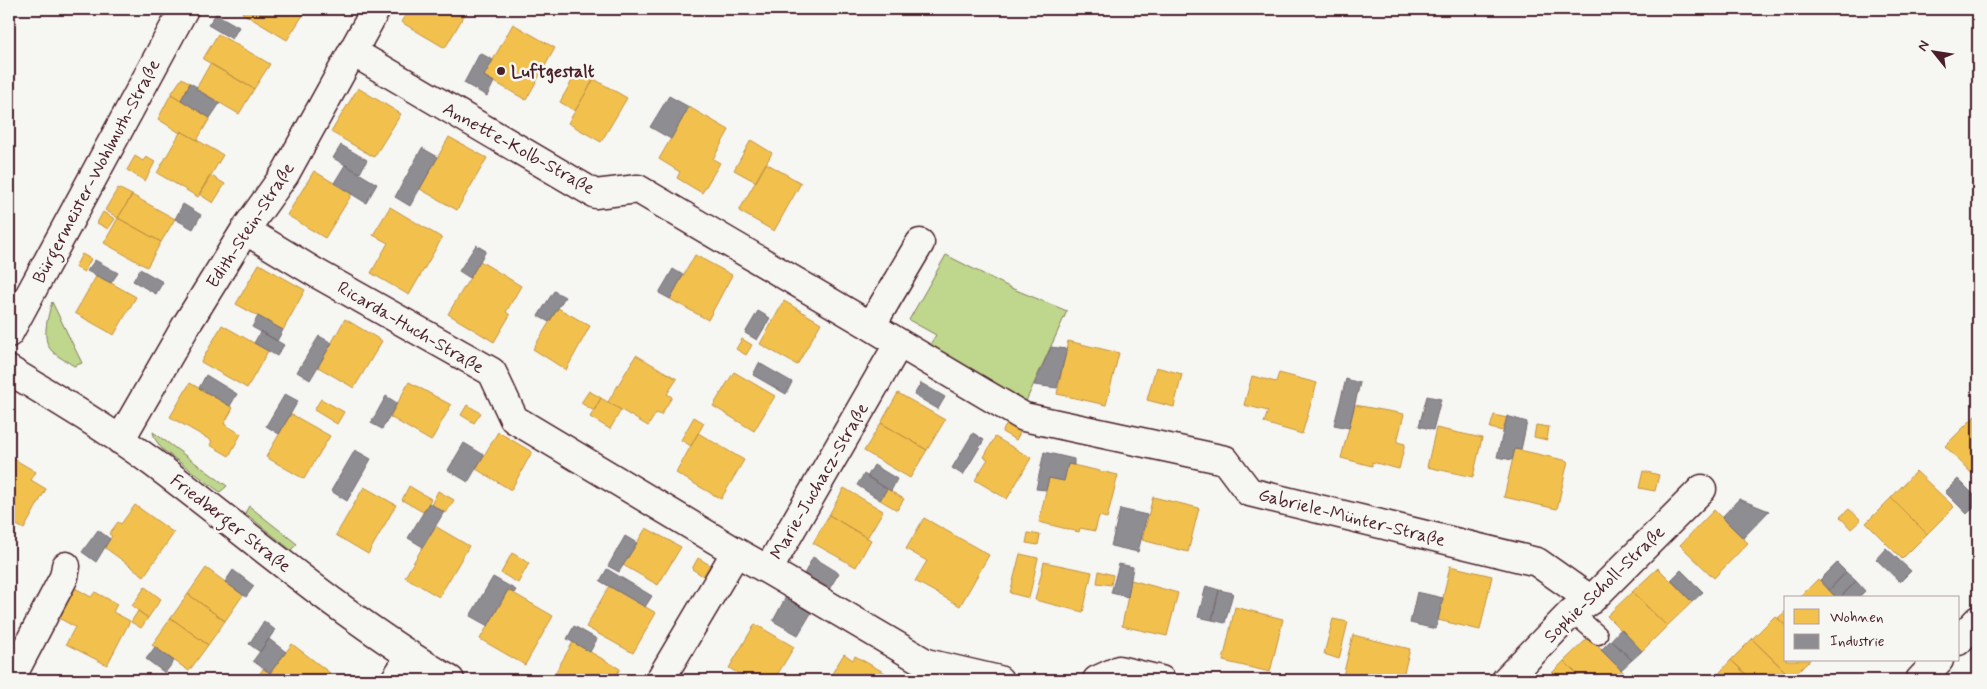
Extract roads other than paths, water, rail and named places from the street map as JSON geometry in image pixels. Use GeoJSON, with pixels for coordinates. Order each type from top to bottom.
{"type":"FeatureCollection","features":[{"type":"Feature","properties":{"kind":"street","name":"Bürgermeister-Wohlmuth-Straße"},"geometry":{"type":"LineString","coordinates":[[9,333],[184,9]]}},
{"type":"Feature","properties":{"kind":"street","name":"Edith-Stein-Straße"},"geometry":{"type":"LineString","coordinates":[[120,440],[187,324],[245,230],[284,174],[376,9]]}},
{"type":"Feature","properties":{"kind":"street","name":"Annette-Kolb-Straße"},"geometry":{"type":"LineString","coordinates":[[353,52],[595,194],[638,188],[871,326]]}},
{"type":"Feature","properties":{"kind":"street","name":"Ricarda-Huch-Straße"},"geometry":{"type":"LineString","coordinates":[[245,230],[316,273],[492,372],[514,419],[736,552]]}},
{"type":"Feature","properties":{"kind":"street"},"geometry":{"type":"LineString","coordinates":[[899,343],[871,326],[920,243]]}},
{"type":"Feature","properties":{"kind":"street","name":"Marie-Juchacz-Straße"},"geometry":{"type":"LineString","coordinates":[[736,552],[768,570],[899,343]]}},
{"type":"Feature","properties":{"kind":"street","name":"Gabriele-Münter-Straße"},"geometry":{"type":"LineString","coordinates":[[899,343],[1024,417],[1225,460],[1249,492],[1537,562],[1582,606]]}},
{"type":"Feature","properties":{"kind":"street","name":"Friedberger Straße"},"geometry":{"type":"LineString","coordinates":[[9,370],[120,440],[191,492],[317,590],[410,657],[450,680]]}},
{"type":"Feature","properties":{"kind":"street","name":"Sophie-Scholl-Straße"},"geometry":{"type":"LineString","coordinates":[[1513,678],[1582,606],[1702,489]]}},
{"type":"Feature","properties":{"kind":"street"},"geometry":{"type":"LineString","coordinates":[[660,680],[736,552]]}},
{"type":"Feature","properties":{"kind":"street"},"geometry":{"type":"LineString","coordinates":[[14,679],[64,577],[66,566]]}},
{"type":"Feature","properties":{"kind":"street"},"geometry":{"type":"LineString","coordinates":[[768,570],[926,663],[999,680]]}},
{"type":"Feature","properties":{"kind":"street"},"geometry":{"type":"LineString","coordinates":[[1960,639],[1978,620]]}},
{"type":"Feature","properties":{"kind":"street"},"geometry":{"type":"LineString","coordinates":[[395,680],[410,657]]}},
{"type":"Feature","properties":{"kind":"street"},"geometry":{"type":"LineString","coordinates":[[1920,680],[1938,662]]}},
{"type":"Feature","properties":{"kind":"street"},"geometry":{"type":"LineString","coordinates":[[1097,680],[1119,670],[1161,680]]}},
{"type":"Feature","properties":{"kind":"lane"},"geometry":{"type":"LineString","coordinates":[[1582,606],[1598,635]]}},
{"type":"Feature","properties":{"kind":"place","name":"Luftgestalt"},"geometry":{"type":"Point","coordinates":[501,71]}}]}
